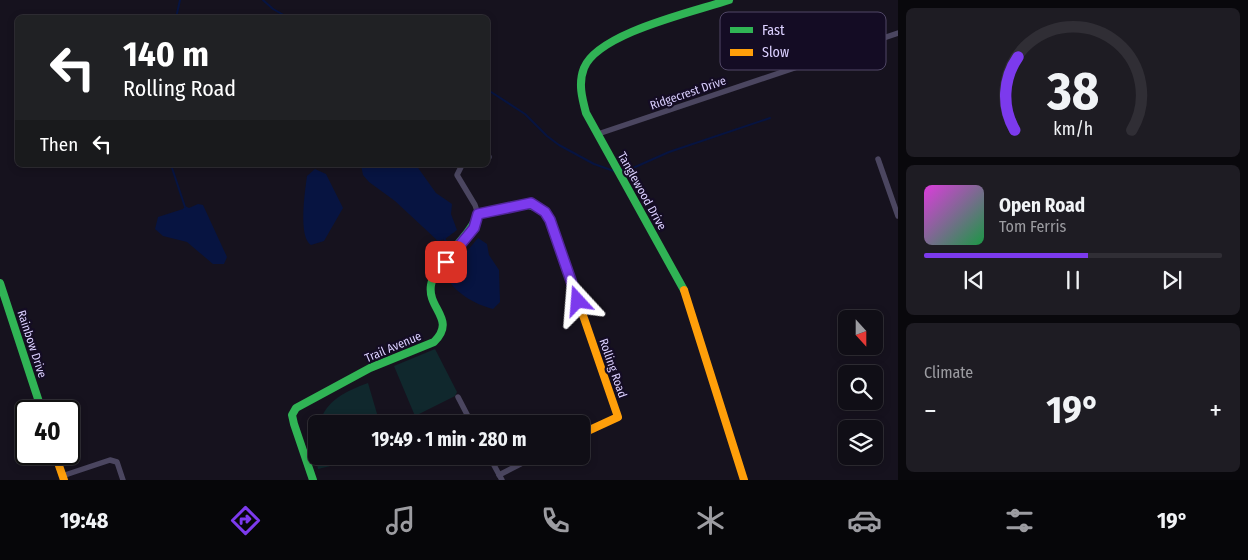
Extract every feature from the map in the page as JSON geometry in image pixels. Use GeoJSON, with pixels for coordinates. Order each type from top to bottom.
{"type":"FeatureCollection","features":[{"type":"Feature","properties":{"kind":"street","name":"Tanglewood Drive"},"geometry":{"type":"LineString","coordinates":[[729,0],[618,37],[604,44],[592,56],[581,72],[579,86],[586,113],[681,283],[691,308],[744,480]]}},
{"type":"Feature","properties":{"kind":"street","name":"Ridgecrest Drive"},"geometry":{"type":"LineString","coordinates":[[886,37],[898,33]]}},
{"type":"Feature","properties":{"kind":"street","name":"Ridgecrest Drive"},"geometry":{"type":"LineString","coordinates":[[598,134],[788,70]]}},
{"type":"Feature","properties":{"kind":"street"},"geometry":{"type":"LineString","coordinates":[[878,158],[898,216]]}},
{"type":"Feature","properties":{"kind":"street"},"geometry":{"type":"LineString","coordinates":[[461,167],[457,175],[459,182],[476,206],[478,214]]}},
{"type":"Feature","properties":{"kind":"street","name":"Rolling Road"},"geometry":{"type":"LineString","coordinates":[[478,214],[531,203],[545,212],[550,220],[618,417],[590,430]]}},
{"type":"Feature","properties":{"kind":"street","name":"Trail Avenue"},"geometry":{"type":"LineString","coordinates":[[313,480],[294,424],[292,415],[296,408],[370,368],[434,342],[441,337],[444,330],[443,322],[430,293],[431,284],[436,273],[474,228],[478,214]]}},
{"type":"Feature","properties":{"kind":"street","name":"Rainbow Drive"},"geometry":{"type":"LineString","coordinates":[[0,283],[38,400]]}},
{"type":"Feature","properties":{"kind":"street"},"geometry":{"type":"LineString","coordinates":[[458,397],[467,415]]}},
{"type":"Feature","properties":{"kind":"street"},"geometry":{"type":"LineString","coordinates":[[59,465],[63,478],[110,460],[116,462],[123,480]]}},
{"type":"Feature","properties":{"kind":"street"},"geometry":{"type":"LineString","coordinates":[[494,465],[500,477],[521,465]]}},
{"type":"Feature","properties":{"kind":"green space"},"geometry":{"type":"Polygon","coordinates":[[[435,349],[457,392],[455,396],[415,415],[394,366],[435,349]]]}},
{"type":"Feature","properties":{"kind":"green space"},"geometry":{"type":"Polygon","coordinates":[[[368,383],[377,415],[323,415],[332,403],[352,389],[368,383]]]}},
{"type":"Feature","properties":{"kind":"green space"},"geometry":{"type":"Polygon","coordinates":[[[317,465],[334,465],[318,469],[317,465]]]}},
{"type":"Feature","properties":{"kind":"shaded area"},"geometry":{"type":"Polygon","coordinates":[[[361,167],[417,167],[436,193],[452,204],[451,214],[457,230],[445,239],[438,241],[395,201],[369,182],[363,175],[361,167]]]}},
{"type":"Feature","properties":{"kind":"shaded area"},"geometry":{"type":"Polygon","coordinates":[[[315,169],[326,174],[343,208],[324,241],[311,245],[305,233],[303,213],[307,176],[315,169]]]}},
{"type":"Feature","properties":{"kind":"shaded area"},"geometry":{"type":"Polygon","coordinates":[[[198,204],[203,205],[227,257],[224,264],[213,264],[187,242],[163,236],[155,229],[158,217],[183,209],[185,206],[189,208],[198,204]]]}},
{"type":"Feature","properties":{"kind":"shaded area"},"geometry":{"type":"Polygon","coordinates":[[[478,238],[487,244],[489,255],[499,270],[500,302],[493,309],[479,304],[460,293],[446,276],[478,238]]]}},
{"type":"Feature","properties":{"kind":"waterway"},"geometry":{"type":"LineString","coordinates":[[177,15],[180,0]]}},
{"type":"Feature","properties":{"kind":"waterway"},"geometry":{"type":"LineString","coordinates":[[263,0],[284,15]]}},
{"type":"Feature","properties":{"kind":"waterway"},"geometry":{"type":"LineString","coordinates":[[490,91],[525,114],[559,145],[594,164],[614,171]]}},
{"type":"Feature","properties":{"kind":"waterway"},"geometry":{"type":"LineString","coordinates":[[622,170],[633,168],[669,152],[770,118]]}},
{"type":"Feature","properties":{"kind":"waterway"},"geometry":{"type":"LineString","coordinates":[[172,167],[185,207]]}},
{"type":"Feature","properties":{"kind":"waterway"},"geometry":{"type":"LineString","coordinates":[[444,238],[452,251]]}},
{"type":"Feature","properties":{"kind":"traffic: fast"},"geometry":{"type":"LineString","coordinates":[[684,290],[586,113],[581,79],[584,68],[593,56],[607,44],[648,25],[729,0]]}},
{"type":"Feature","properties":{"kind":"traffic: fast"},"geometry":{"type":"LineString","coordinates":[[313,480],[294,424],[292,415],[296,408],[370,368],[434,342],[443,327],[431,293],[434,276],[445,259],[467,233],[478,214],[516,205],[527,205],[537,208],[550,221],[564,260]]}},
{"type":"Feature","properties":{"kind":"traffic: fast"},"geometry":{"type":"LineString","coordinates":[[0,283],[38,400]]}},
{"type":"Feature","properties":{"kind":"traffic: slow"},"geometry":{"type":"LineString","coordinates":[[564,260],[618,417],[590,430]]}},
{"type":"Feature","properties":{"kind":"traffic: slow"},"geometry":{"type":"LineString","coordinates":[[684,290],[744,480]]}},
{"type":"Feature","properties":{"kind":"traffic: slow"},"geometry":{"type":"LineString","coordinates":[[59,465],[64,480]]}},
{"type":"Feature","properties":{"kind":"route"},"geometry":{"type":"LineString","coordinates":[[446,262],[474,228],[478,214],[495,212],[521,203],[531,203],[539,206],[550,220],[578,301]]}}]}
